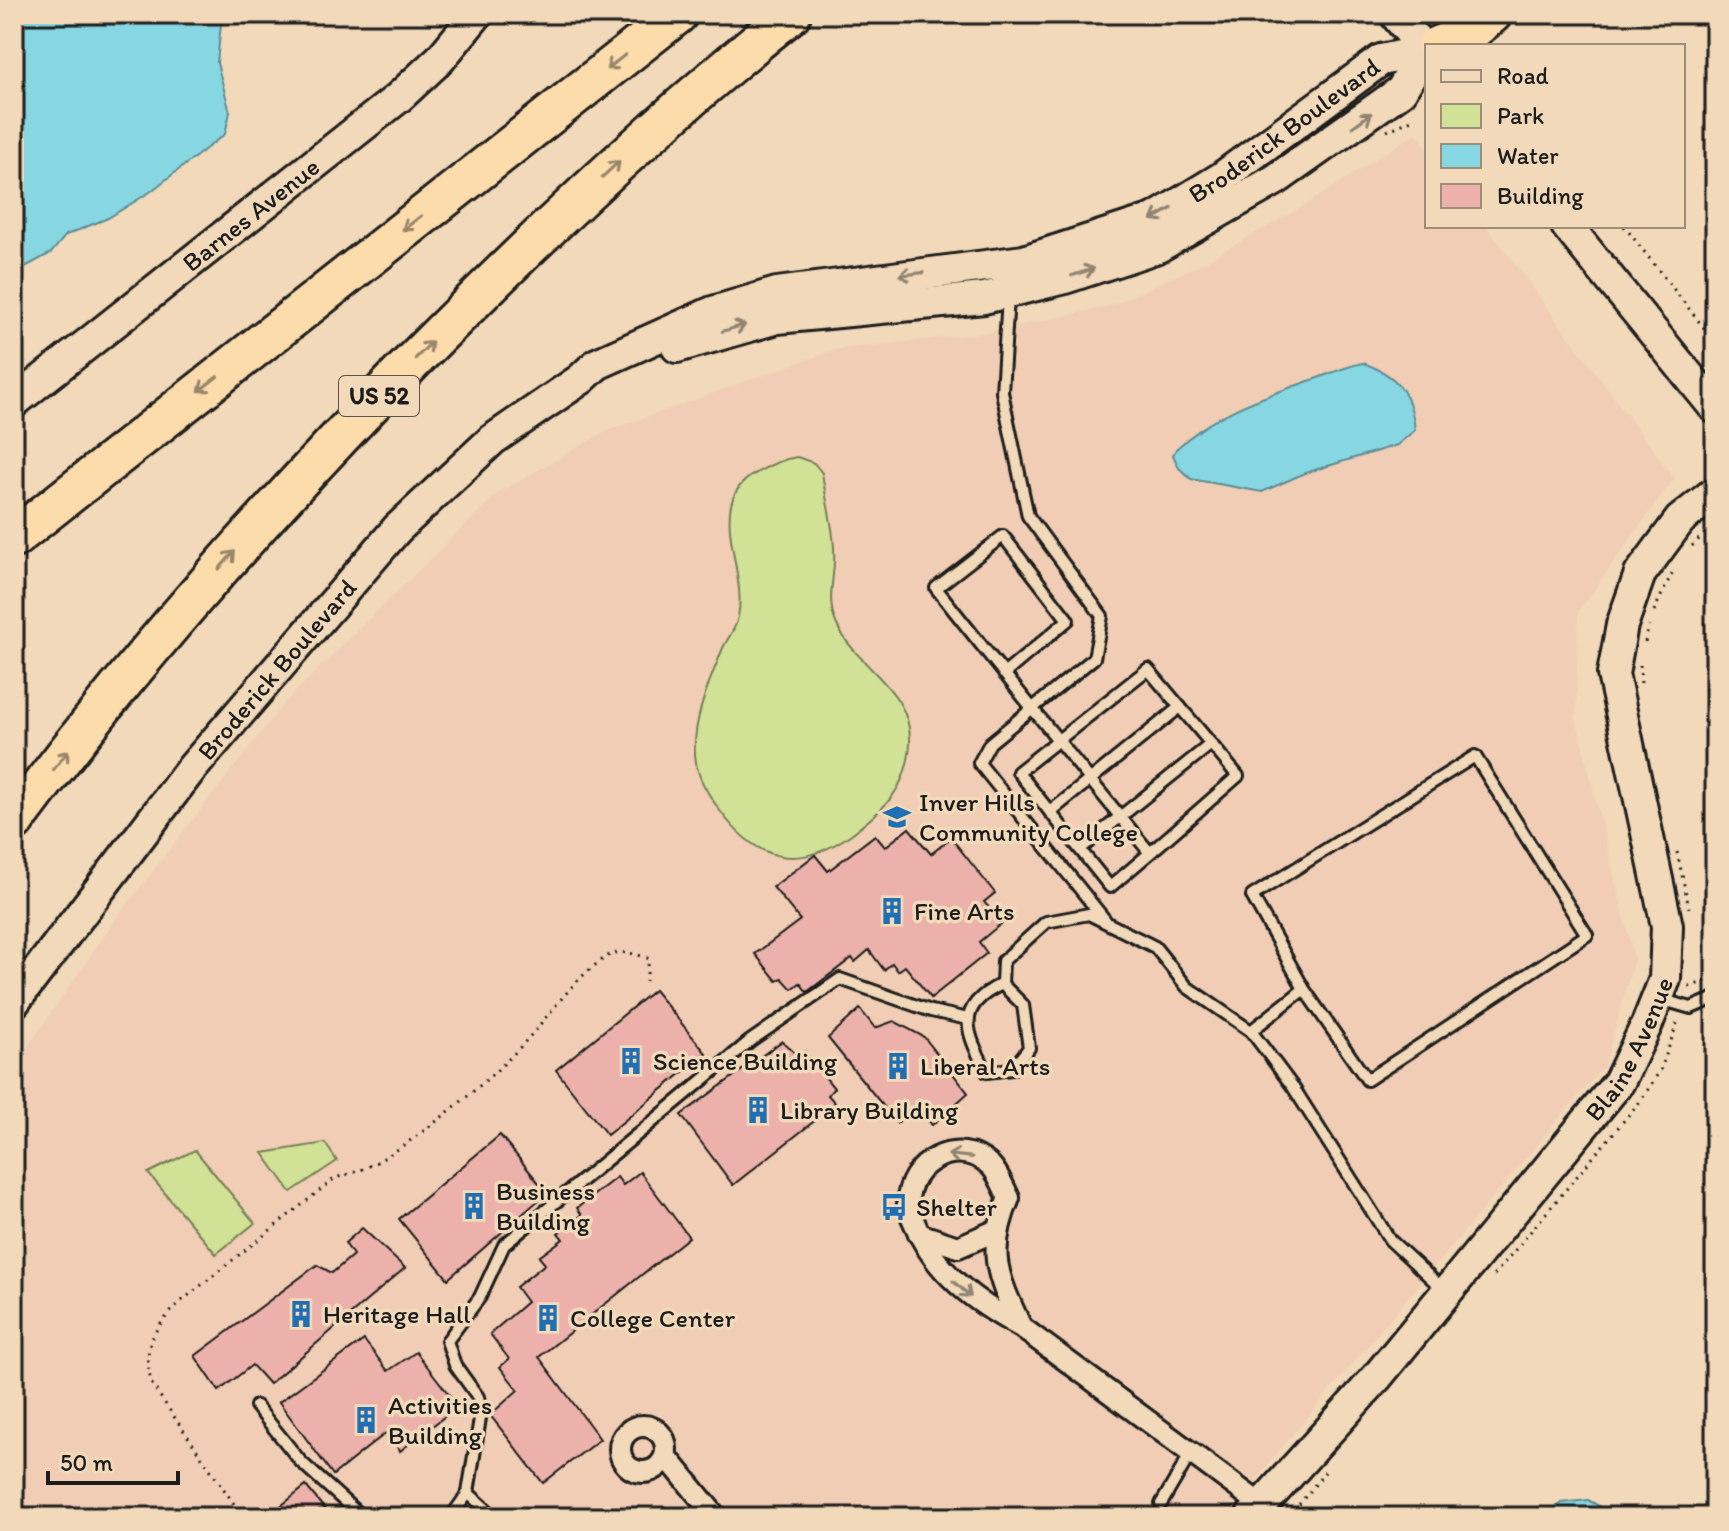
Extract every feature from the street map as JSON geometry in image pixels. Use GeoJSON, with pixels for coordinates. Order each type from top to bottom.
{"type":"FeatureCollection","features":[{"type":"Feature","properties":{"kind":"highway"},"geometry":{"type":"LineString","coordinates":[[14,538],[678,14]]}},
{"type":"Feature","properties":{"kind":"highway","name":"US 52"},"geometry":{"type":"LineString","coordinates":[[14,822],[172,623],[273,507],[353,423],[581,197],[683,104],[791,14]]}},
{"type":"Feature","properties":{"kind":"highway"},"geometry":{"type":"LineString","coordinates":[[1431,44],[1448,14]]}},
{"type":"Feature","properties":{"kind":"highway"},"geometry":{"type":"LineString","coordinates":[[1440,44],[1470,32],[1492,14]]}},
{"type":"Feature","properties":{"kind":"street","name":"Barnes Avenue"},"geometry":{"type":"LineString","coordinates":[[14,402],[398,98],[440,59],[477,14]]}},
{"type":"Feature","properties":{"kind":"street"},"geometry":{"type":"LineString","coordinates":[[1395,14],[1425,46]]}},
{"type":"Feature","properties":{"kind":"street","name":"Broderick Boulevard"},"geometry":{"type":"LineString","coordinates":[[14,1002],[115,865],[214,740],[397,529],[492,440],[581,379],[596,378],[710,335],[777,318],[1006,278],[1158,247],[1233,206],[1308,138],[1381,60],[1425,50]]}},
{"type":"Feature","properties":{"kind":"street"},"geometry":{"type":"LineString","coordinates":[[1569,228],[1715,408]]}},
{"type":"Feature","properties":{"kind":"street","name":"Blaine Avenue"},"geometry":{"type":"LineString","coordinates":[[1256,1511],[1377,1377],[1619,1082],[1670,1001],[1665,979],[1667,926],[1613,674],[1622,625],[1640,574],[1680,520],[1715,492]]}},
{"type":"Feature","properties":{"kind":"street"},"geometry":{"type":"LineString","coordinates":[[1021,1327],[998,1278],[995,1231],[1009,1198],[990,1165],[963,1153],[936,1156],[915,1172],[907,1205],[919,1234],[948,1277],[982,1306],[1021,1327],[1191,1453],[1256,1511]]}},
{"type":"Feature","properties":{"kind":"street"},"geometry":{"type":"LineString","coordinates":[[919,1234],[958,1247],[995,1231]]}},
{"type":"Feature","properties":{"kind":"street"},"geometry":{"type":"LineString","coordinates":[[666,1456],[716,1517]]}},
{"type":"Feature","properties":{"kind":"lane"},"geometry":{"type":"LineString","coordinates":[[1006,278],[1002,392],[1028,516],[1102,616],[1094,658],[990,743],[979,763],[1108,924]]}},
{"type":"Feature","properties":{"kind":"lane"},"geometry":{"type":"LineString","coordinates":[[1004,674],[1068,620],[1003,536],[936,588],[1004,674],[1032,709],[1150,853]]}},
{"type":"Feature","properties":{"kind":"lane"},"geometry":{"type":"LineString","coordinates":[[1148,669],[1180,707],[1238,776],[1110,887],[1018,772],[1148,669]]}},
{"type":"Feature","properties":{"kind":"lane"},"geometry":{"type":"LineString","coordinates":[[1050,812],[1180,707]]}},
{"type":"Feature","properties":{"kind":"lane"},"geometry":{"type":"LineString","coordinates":[[1080,849],[1211,744]]}},
{"type":"Feature","properties":{"kind":"lane"},"geometry":{"type":"LineString","coordinates":[[1475,756],[1587,935],[1367,1080],[1304,989],[1252,896],[1475,756]]}},
{"type":"Feature","properties":{"kind":"lane"},"geometry":{"type":"LineString","coordinates":[[1002,984],[979,995],[968,1019],[971,1040],[987,1072],[1012,1069],[1029,1048],[1023,1005],[1002,984],[1003,961],[1046,922],[1089,914],[1155,947],[1187,987],[1251,1031],[1293,1087],[1390,1240],[1447,1292]]}},
{"type":"Feature","properties":{"kind":"lane"},"geometry":{"type":"LineString","coordinates":[[451,1517],[468,1493],[481,1412],[478,1397],[455,1365],[447,1341],[480,1297],[504,1245],[750,1041],[840,979],[931,1011],[968,1019]]}},
{"type":"Feature","properties":{"kind":"lane"},"geometry":{"type":"LineString","coordinates":[[1251,1031],[1304,989]]}},
{"type":"Feature","properties":{"kind":"lane"},"geometry":{"type":"LineString","coordinates":[[1670,1001],[1691,1008],[1715,998]]}},
{"type":"Feature","properties":{"kind":"lane"},"geometry":{"type":"LineString","coordinates":[[256,1406],[301,1462],[362,1517]]}},
{"type":"Feature","properties":{"kind":"lane"},"geometry":{"type":"LineString","coordinates":[[1161,1504],[1191,1453]]}},
{"type":"Feature","properties":{"kind":"lane"},"geometry":{"type":"LineString","coordinates":[[468,1493],[495,1517]]}},
{"type":"Feature","properties":{"kind":"path"},"geometry":{"type":"LineString","coordinates":[[1385,131],[1416,118]]}},
{"type":"Feature","properties":{"kind":"path"},"geometry":{"type":"LineString","coordinates":[[1626,228],[1715,342]]}},
{"type":"Feature","properties":{"kind":"path"},"geometry":{"type":"LineString","coordinates":[[1691,546],[1715,523]]}},
{"type":"Feature","properties":{"kind":"path"},"geometry":{"type":"LineString","coordinates":[[1643,646],[1650,620],[1675,570]]}},
{"type":"Feature","properties":{"kind":"path"},"geometry":{"type":"LineString","coordinates":[[1640,659],[1641,693]]}},
{"type":"Feature","properties":{"kind":"path"},"geometry":{"type":"LineString","coordinates":[[1675,845],[1689,916]]}},
{"type":"Feature","properties":{"kind":"path"},"geometry":{"type":"LineString","coordinates":[[243,1517],[151,1383],[146,1359],[149,1341],[159,1324],[179,1303],[334,1179],[363,1169],[406,1144],[520,1048],[572,985],[611,953],[638,954],[649,959],[646,981]]}},
{"type":"Feature","properties":{"kind":"path"},"geometry":{"type":"LineString","coordinates":[[1688,986],[1690,975]]}},
{"type":"Feature","properties":{"kind":"path"},"geometry":{"type":"LineString","coordinates":[[1493,1275],[1642,1099],[1661,1069],[1677,1031],[1670,1001],[1688,986],[1715,978]]}},
{"type":"Feature","properties":{"kind":"path"},"geometry":{"type":"LineString","coordinates":[[1289,1517],[1332,1464]]}},
{"type":"Feature","properties":{"kind":"shaded area","name":"Inver Hills Community College"},"geometry":{"type":"Polygon","coordinates":[[[1416,133],[1425,145],[1425,228],[1487,228],[1674,478],[1578,612],[1576,719],[1634,959],[1605,1064],[1272,1459],[1232,1517],[14,1517],[14,1067],[118,916],[286,701],[497,494],[605,432],[834,350],[987,333],[1111,306],[1203,263],[1306,205],[1416,133]]]}},
{"type":"Feature","properties":{"kind":"green space"},"geometry":{"type":"Polygon","coordinates":[[[797,457],[814,463],[822,473],[834,541],[831,600],[836,623],[856,653],[903,708],[909,725],[910,744],[904,774],[884,807],[831,847],[796,857],[764,851],[735,829],[705,787],[695,752],[696,729],[705,694],[737,621],[740,601],[731,539],[732,500],[741,485],[758,472],[797,457]]]}},
{"type":"Feature","properties":{"kind":"green space"},"geometry":{"type":"Polygon","coordinates":[[[325,1143],[337,1161],[291,1192],[263,1153],[325,1143]]]}},
{"type":"Feature","properties":{"kind":"green space"},"geometry":{"type":"Polygon","coordinates":[[[195,1150],[255,1223],[216,1254],[148,1173],[195,1150]]]}},
{"type":"Feature","properties":{"kind":"water"},"geometry":{"type":"Polygon","coordinates":[[[14,14],[222,14],[217,63],[230,112],[225,134],[150,192],[108,218],[66,235],[51,253],[14,273],[14,14]]]}},
{"type":"Feature","properties":{"kind":"water"},"geometry":{"type":"Polygon","coordinates":[[[1363,363],[1385,373],[1406,395],[1415,430],[1397,445],[1305,473],[1262,492],[1191,479],[1179,468],[1173,455],[1176,449],[1222,416],[1273,394],[1363,363]]]}},
{"type":"Feature","properties":{"kind":"water"},"geometry":{"type":"Polygon","coordinates":[[[1588,1500],[1599,1506],[1605,1517],[1543,1517],[1561,1503],[1588,1500]]]}},
{"type":"Feature","properties":{"kind":"building","name":"Fine Arts"},"geometry":{"type":"Polygon","coordinates":[[[909,828],[931,854],[951,838],[995,893],[984,902],[1002,923],[979,942],[987,953],[931,998],[905,966],[898,971],[892,963],[884,970],[869,950],[855,962],[852,958],[807,992],[800,983],[792,989],[782,978],[777,981],[755,954],[800,920],[773,887],[815,855],[828,871],[875,835],[885,847],[909,828]]]}},
{"type":"Feature","properties":{"kind":"building","name":"Science Building"},"geometry":{"type":"Polygon","coordinates":[[[654,990],[706,1053],[607,1135],[556,1070],[654,990]]]}},
{"type":"Feature","properties":{"kind":"building","name":"Liberal Arts"},"geometry":{"type":"Polygon","coordinates":[[[860,1009],[875,1028],[894,1021],[924,1037],[968,1093],[932,1125],[917,1106],[897,1123],[828,1038],[860,1009]]]}},
{"type":"Feature","properties":{"kind":"building","name":"Library Building"},"geometry":{"type":"Polygon","coordinates":[[[782,1041],[799,1057],[805,1052],[834,1088],[828,1095],[836,1104],[733,1185],[681,1115],[782,1041]]]}},
{"type":"Feature","properties":{"kind":"building","name":"Business Building"},"geometry":{"type":"Polygon","coordinates":[[[500,1135],[547,1193],[448,1279],[399,1219],[500,1135]]]}},
{"type":"Feature","properties":{"kind":"building","name":"College Center"},"geometry":{"type":"Polygon","coordinates":[[[640,1172],[689,1237],[539,1357],[600,1439],[543,1483],[490,1415],[518,1390],[500,1367],[509,1359],[490,1334],[527,1302],[516,1287],[545,1264],[539,1257],[563,1239],[558,1233],[582,1215],[577,1208],[617,1177],[623,1185],[640,1172]]]}},
{"type":"Feature","properties":{"kind":"building","name":"Heritage Hall"},"geometry":{"type":"Polygon","coordinates":[[[362,1228],[405,1268],[269,1384],[252,1365],[219,1391],[195,1356],[317,1265],[332,1273],[353,1255],[345,1243],[362,1228]]]}},
{"type":"Feature","properties":{"kind":"building","name":"Activities Building"},"geometry":{"type":"Polygon","coordinates":[[[364,1340],[388,1371],[416,1352],[458,1406],[400,1451],[386,1433],[333,1475],[279,1402],[364,1340]]]}},
{"type":"Feature","properties":{"kind":"building"},"geometry":{"type":"Polygon","coordinates":[[[306,1486],[331,1517],[290,1517],[281,1506],[306,1486]]]}},
{"type":"Feature","properties":{"kind":"place","name":"Inver Hills Community College"},"geometry":{"type":"Point","coordinates":[897,817]}},
{"type":"Feature","properties":{"kind":"place","name":"Fine Arts"},"geometry":{"type":"Point","coordinates":[892,911]}},
{"type":"Feature","properties":{"kind":"place","name":"Science Building"},"geometry":{"type":"Point","coordinates":[631,1061]}},
{"type":"Feature","properties":{"kind":"place","name":"Liberal Arts"},"geometry":{"type":"Point","coordinates":[898,1066]}},
{"type":"Feature","properties":{"kind":"place","name":"Library Building"},"geometry":{"type":"Point","coordinates":[758,1110]}},
{"type":"Feature","properties":{"kind":"place","name":"Business Building"},"geometry":{"type":"Point","coordinates":[474,1206]}},
{"type":"Feature","properties":{"kind":"place","name":"Shelter"},"geometry":{"type":"Point","coordinates":[894,1207]}},
{"type":"Feature","properties":{"kind":"place","name":"Heritage Hall"},"geometry":{"type":"Point","coordinates":[301,1314]}},
{"type":"Feature","properties":{"kind":"place","name":"College Center"},"geometry":{"type":"Point","coordinates":[548,1318]}},
{"type":"Feature","properties":{"kind":"place","name":"Activities Building"},"geometry":{"type":"Point","coordinates":[366,1420]}}]}
